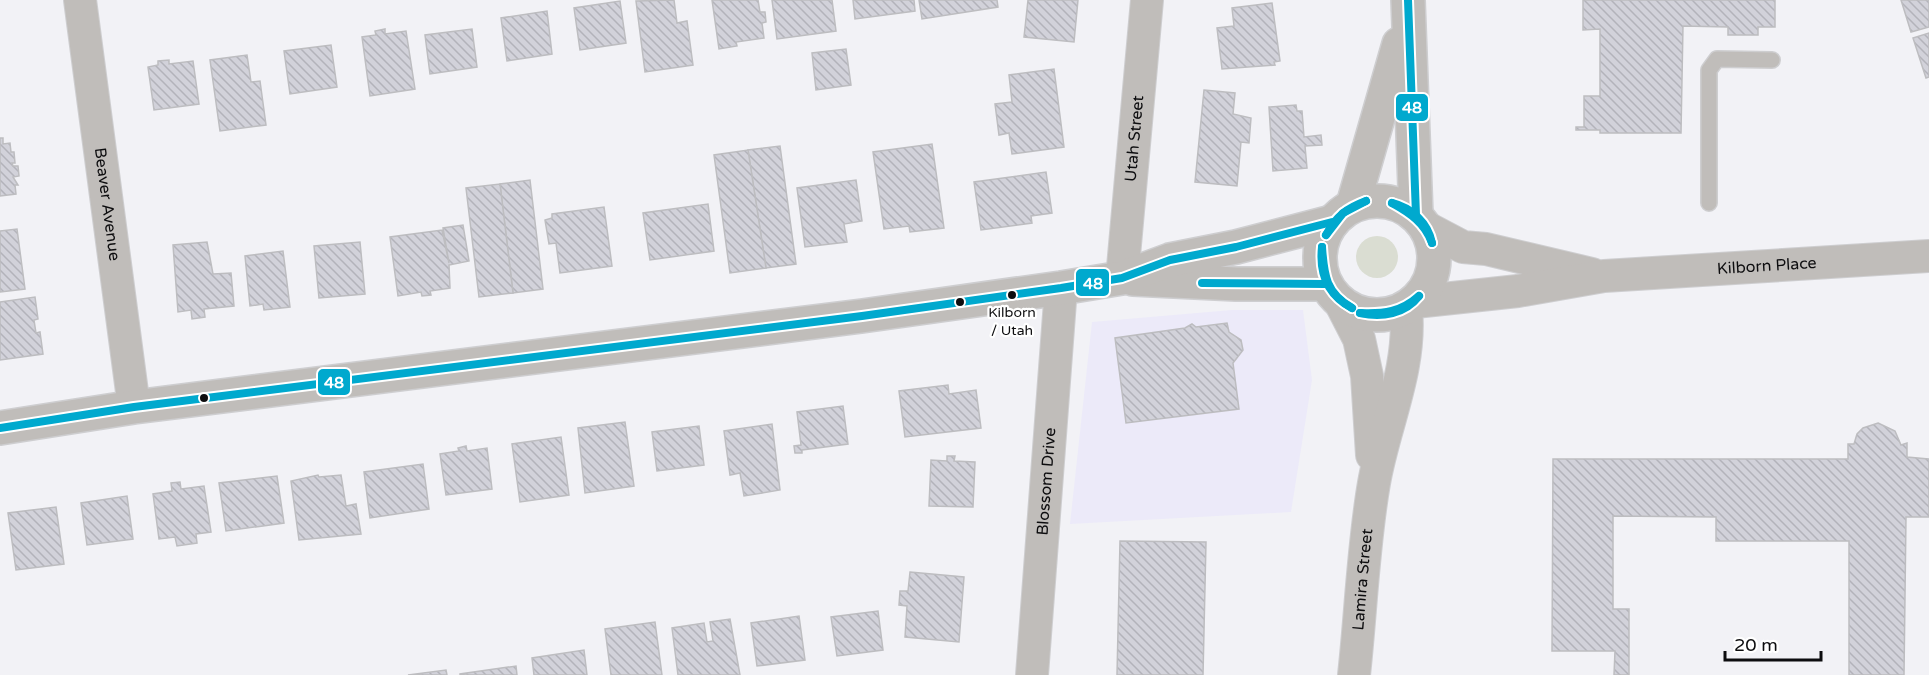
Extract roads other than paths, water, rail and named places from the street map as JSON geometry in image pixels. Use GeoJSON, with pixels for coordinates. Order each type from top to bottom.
{"type":"FeatureCollection","features":[{"type":"Feature","properties":{"kind":"street","name":"Beaver Avenue"},"geometry":{"type":"LineString","coordinates":[[83,0],[134,407]]}},
{"type":"Feature","properties":{"kind":"street","name":"Utah Street"},"geometry":{"type":"LineString","coordinates":[[1122,278],[1147,0]]}},
{"type":"Feature","properties":{"kind":"street"},"geometry":{"type":"LineString","coordinates":[[1407,8],[1422,222],[1434,247],[1435,267],[1428,286],[1411,305],[1384,316],[1361,313],[1333,293],[1319,263],[1322,241],[1342,213],[1407,8]]}},
{"type":"Feature","properties":{"kind":"street"},"geometry":{"type":"LineString","coordinates":[[0,428],[134,407],[862,316],[1122,278],[1170,260],[1236,247],[1342,213],[1370,200],[1403,205],[1422,222]]}},
{"type":"Feature","properties":{"kind":"street","name":"Kilborn Place"},"geometry":{"type":"LineString","coordinates":[[1422,222],[1463,247],[1486,249],[1604,276]]}},
{"type":"Feature","properties":{"kind":"street","name":"Kilborn Place"},"geometry":{"type":"LineString","coordinates":[[1411,305],[1518,291],[1604,276],[1929,256]]}},
{"type":"Feature","properties":{"kind":"street"},"geometry":{"type":"LineString","coordinates":[[1122,278],[1236,284],[1333,293]]}},
{"type":"Feature","properties":{"kind":"street","name":"Blossom Drive"},"geometry":{"type":"LineString","coordinates":[[1032,675],[1061,288]]}},
{"type":"Feature","properties":{"kind":"street","name":"Lamira Street"},"geometry":{"type":"LineString","coordinates":[[1333,293],[1359,339],[1367,376],[1374,483]]}},
{"type":"Feature","properties":{"kind":"street","name":"Lamira Street"},"geometry":{"type":"LineString","coordinates":[[1354,675],[1374,483],[1401,381],[1411,305]]}},
{"type":"Feature","properties":{"kind":"lane"},"geometry":{"type":"LineString","coordinates":[[1709,203],[1709,70],[1717,59],[1772,60]]}},
{"type":"Feature","properties":{"kind":"place","name":"Kilborn / Utah"},"geometry":{"type":"Point","coordinates":[1012,295]}}]}
